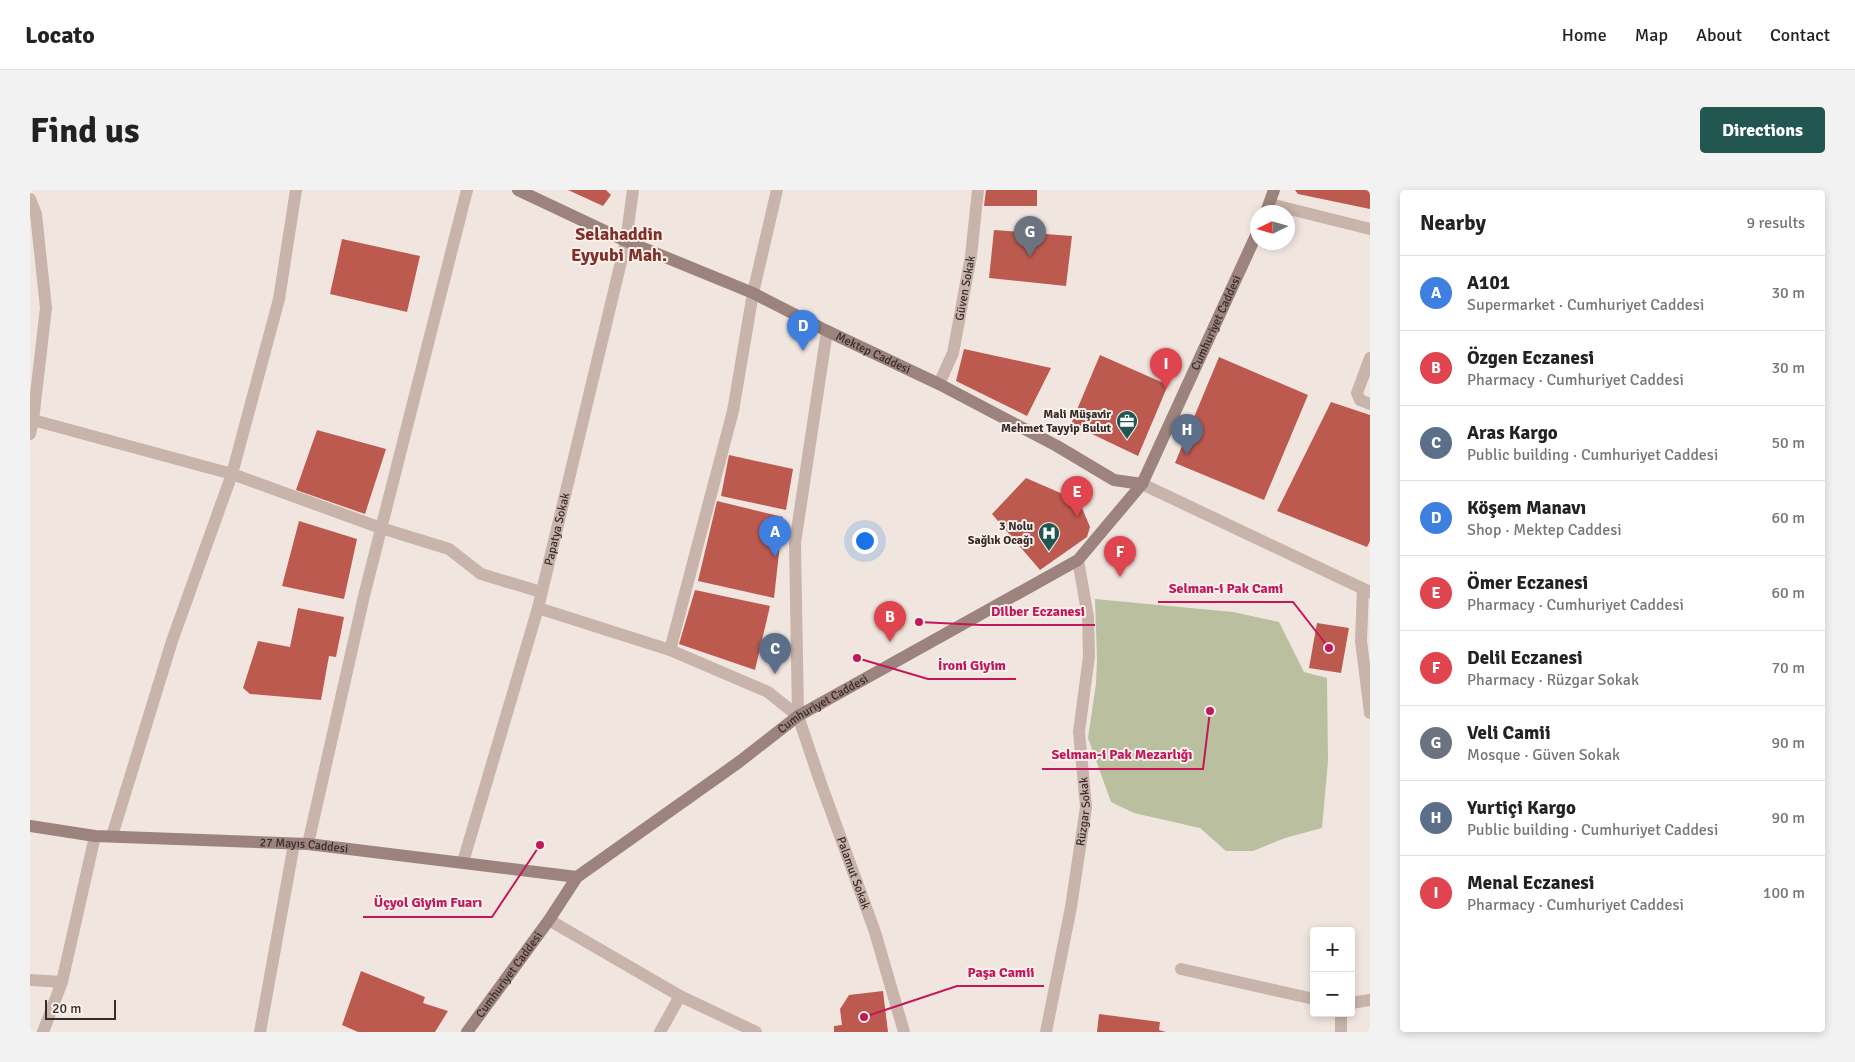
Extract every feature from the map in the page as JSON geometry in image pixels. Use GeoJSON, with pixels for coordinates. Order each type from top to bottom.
{"type":"FeatureCollection","features":[{"type":"Feature","properties":{"kind":"street"},"geometry":{"type":"LineString","coordinates":[[112,836],[172,641],[232,474],[278,299],[296,190]]}},
{"type":"Feature","properties":{"kind":"street"},"geometry":{"type":"LineString","coordinates":[[308,844],[364,596],[467,190]]}},
{"type":"Feature","properties":{"kind":"street","name":"Mektep Caddesi"},"geometry":{"type":"LineString","coordinates":[[518,190],[626,241],[753,293],[827,331],[940,384],[1057,446],[1114,480],[1142,484]]}},
{"type":"Feature","properties":{"kind":"street","name":"Papatya Sokak"},"geometry":{"type":"LineString","coordinates":[[464,862],[538,608],[626,241],[633,190]]}},
{"type":"Feature","properties":{"kind":"street"},"geometry":{"type":"LineString","coordinates":[[670,650],[733,411],[753,293],[777,190]]}},
{"type":"Feature","properties":{"kind":"street","name":"Güven Sokak"},"geometry":{"type":"LineString","coordinates":[[940,384],[953,353],[971,256],[978,190]]}},
{"type":"Feature","properties":{"kind":"street"},"geometry":{"type":"LineString","coordinates":[[1269,205],[1274,190]]}},
{"type":"Feature","properties":{"kind":"street"},"geometry":{"type":"LineString","coordinates":[[30,199],[36,214],[46,308],[30,434]]}},
{"type":"Feature","properties":{"kind":"street"},"geometry":{"type":"LineString","coordinates":[[1295,214],[1370,229]]}},
{"type":"Feature","properties":{"kind":"street","name":"Cumhuriyet Caddesi"},"geometry":{"type":"LineString","coordinates":[[467,1032],[549,920],[577,877],[739,762],[798,716],[1078,560],[1142,484],[1250,248]]}},
{"type":"Feature","properties":{"kind":"street","name":"Palamut Sokak"},"geometry":{"type":"LineString","coordinates":[[827,331],[794,543],[798,716],[875,932],[904,1032]]}},
{"type":"Feature","properties":{"kind":"street"},"geometry":{"type":"LineString","coordinates":[[1370,358],[1357,393],[1360,400],[1370,404]]}},
{"type":"Feature","properties":{"kind":"street"},"geometry":{"type":"LineString","coordinates":[[33,420],[232,474],[381,528],[449,549],[481,574],[541,592]]}},
{"type":"Feature","properties":{"kind":"street"},"geometry":{"type":"LineString","coordinates":[[1142,484],[1367,590],[1361,641],[1370,712]]}},
{"type":"Feature","properties":{"kind":"street","name":"Rüzgar Sokak"},"geometry":{"type":"LineString","coordinates":[[1046,1032],[1071,907],[1086,807],[1079,732],[1089,656],[1088,617],[1078,560]]}},
{"type":"Feature","properties":{"kind":"street"},"geometry":{"type":"LineString","coordinates":[[538,608],[670,650],[768,692],[798,716]]}},
{"type":"Feature","properties":{"kind":"street","name":"27 Mayıs Caddesi"},"geometry":{"type":"LineString","coordinates":[[30,826],[95,836],[308,844],[577,877]]}},
{"type":"Feature","properties":{"kind":"street"},"geometry":{"type":"LineString","coordinates":[[44,1032],[62,982],[95,836]]}},
{"type":"Feature","properties":{"kind":"street"},"geometry":{"type":"LineString","coordinates":[[260,1032],[294,844]]}},
{"type":"Feature","properties":{"kind":"street"},"geometry":{"type":"LineString","coordinates":[[549,920],[680,996],[756,1032]]}},
{"type":"Feature","properties":{"kind":"street"},"geometry":{"type":"LineString","coordinates":[[1181,969],[1310,998]]}},
{"type":"Feature","properties":{"kind":"street"},"geometry":{"type":"LineString","coordinates":[[30,980],[62,982]]}},
{"type":"Feature","properties":{"kind":"street"},"geometry":{"type":"LineString","coordinates":[[660,1032],[680,996]]}},
{"type":"Feature","properties":{"kind":"street"},"geometry":{"type":"LineString","coordinates":[[1355,1002],[1370,1000]]}},
{"type":"Feature","properties":{"kind":"street"},"geometry":{"type":"LineString","coordinates":[[1341,1017],[1341,1032]]}},
{"type":"Feature","properties":{"kind":"green space"},"geometry":{"type":"Polygon","coordinates":[[[1095,599],[1233,612],[1279,622],[1304,672],[1327,678],[1328,761],[1322,828],[1285,838],[1253,851],[1226,851],[1200,828],[1134,813],[1111,802],[1088,738],[1096,684],[1095,599]]]}},
{"type":"Feature","properties":{"kind":"building"},"geometry":{"type":"Polygon","coordinates":[[[568,190],[606,190],[611,195],[603,206],[568,190]]]}},
{"type":"Feature","properties":{"kind":"building"},"geometry":{"type":"Polygon","coordinates":[[[986,190],[1037,190],[1037,206],[984,206],[986,190]]]}},
{"type":"Feature","properties":{"kind":"building"},"geometry":{"type":"Polygon","coordinates":[[[1295,190],[1370,190],[1370,209],[1298,194],[1295,190]]]}},
{"type":"Feature","properties":{"kind":"building"},"geometry":{"type":"Polygon","coordinates":[[[994,230],[1072,236],[1066,286],[989,278],[994,230]]]}},
{"type":"Feature","properties":{"kind":"building"},"geometry":{"type":"Polygon","coordinates":[[[342,239],[420,256],[407,312],[330,294],[342,239]]]}},
{"type":"Feature","properties":{"kind":"building"},"geometry":{"type":"Polygon","coordinates":[[[964,349],[1051,368],[1027,416],[956,381],[964,349]]]}},
{"type":"Feature","properties":{"kind":"building"},"geometry":{"type":"Polygon","coordinates":[[[1100,355],[1168,385],[1138,456],[1071,424],[1100,355]]]}},
{"type":"Feature","properties":{"kind":"building"},"geometry":{"type":"Polygon","coordinates":[[[1219,357],[1308,395],[1264,500],[1175,463],[1219,357]]]}},
{"type":"Feature","properties":{"kind":"building"},"geometry":{"type":"Polygon","coordinates":[[[1331,402],[1370,415],[1370,541],[1367,547],[1277,511],[1331,402]]]}},
{"type":"Feature","properties":{"kind":"building"},"geometry":{"type":"Polygon","coordinates":[[[317,430],[386,449],[365,514],[296,490],[317,430]]]}},
{"type":"Feature","properties":{"kind":"building"},"geometry":{"type":"Polygon","coordinates":[[[729,455],[793,469],[786,510],[721,496],[729,455]]]}},
{"type":"Feature","properties":{"kind":"building"},"geometry":{"type":"Polygon","coordinates":[[[1026,478],[1079,501],[1090,527],[1087,537],[1040,570],[992,514],[1026,478]]]}},
{"type":"Feature","properties":{"kind":"building"},"geometry":{"type":"Polygon","coordinates":[[[717,501],[783,517],[774,598],[698,581],[717,501]]]}},
{"type":"Feature","properties":{"kind":"building"},"geometry":{"type":"Polygon","coordinates":[[[299,521],[357,539],[344,599],[282,586],[299,521]]]}},
{"type":"Feature","properties":{"kind":"building"},"geometry":{"type":"Polygon","coordinates":[[[695,590],[770,606],[755,670],[679,644],[695,590]]]}},
{"type":"Feature","properties":{"kind":"building"},"geometry":{"type":"Polygon","coordinates":[[[298,608],[344,617],[336,657],[329,656],[321,700],[250,694],[243,688],[258,641],[290,647],[298,608]]]}},
{"type":"Feature","properties":{"kind":"building"},"geometry":{"type":"Polygon","coordinates":[[[1317,623],[1349,628],[1341,673],[1309,668],[1317,623]]]}},
{"type":"Feature","properties":{"kind":"building"},"geometry":{"type":"Polygon","coordinates":[[[361,971],[425,997],[423,1003],[448,1011],[435,1032],[358,1032],[342,1025],[361,971]]]}},
{"type":"Feature","properties":{"kind":"building"},"geometry":{"type":"Polygon","coordinates":[[[883,991],[888,1032],[834,1032],[834,1026],[842,1025],[840,1009],[849,995],[883,991]]]}},
{"type":"Feature","properties":{"kind":"building"},"geometry":{"type":"Polygon","coordinates":[[[1099,1014],[1160,1022],[1159,1030],[1166,1032],[1097,1032],[1099,1014]]]}},
{"type":"Feature","properties":{"kind":"place","name":"Veli Camii"},"geometry":{"type":"Point","coordinates":[1030,257]}},
{"type":"Feature","properties":{"kind":"place","name":"Köşem Manavı"},"geometry":{"type":"Point","coordinates":[803,351]}},
{"type":"Feature","properties":{"kind":"place","name":"Menal Eczanesi"},"geometry":{"type":"Point","coordinates":[1166,389]}},
{"type":"Feature","properties":{"kind":"place","name":"Mali Müşavir Mehmet Tayyip Bulut"},"geometry":{"type":"Point","coordinates":[1127,440]}},
{"type":"Feature","properties":{"kind":"place","name":"Yurtiçi Kargo"},"geometry":{"type":"Point","coordinates":[1187,455]}},
{"type":"Feature","properties":{"kind":"place","name":"Ömer Eczanesi"},"geometry":{"type":"Point","coordinates":[1077,517]}},
{"type":"Feature","properties":{"kind":"place","name":"3 Nolu Sağlık Ocağı"},"geometry":{"type":"Point","coordinates":[1049,552]}},
{"type":"Feature","properties":{"kind":"place","name":"A101"},"geometry":{"type":"Point","coordinates":[775,557]}},
{"type":"Feature","properties":{"kind":"place","name":"Delil Eczanesi"},"geometry":{"type":"Point","coordinates":[1120,577]}},
{"type":"Feature","properties":{"kind":"place","name":"Dilber Eczanesi"},"geometry":{"type":"Point","coordinates":[919,622]}},
{"type":"Feature","properties":{"kind":"place","name":"Özgen Eczanesi"},"geometry":{"type":"Point","coordinates":[890,642]}},
{"type":"Feature","properties":{"kind":"place","name":"Selman-i Pak Cami"},"geometry":{"type":"Point","coordinates":[1329,648]}},
{"type":"Feature","properties":{"kind":"place","name":"İroni Giyim"},"geometry":{"type":"Point","coordinates":[857,658]}},
{"type":"Feature","properties":{"kind":"place","name":"Aras Kargo"},"geometry":{"type":"Point","coordinates":[775,674]}},
{"type":"Feature","properties":{"kind":"place","name":"Selman-i Pak Mezarlığı"},"geometry":{"type":"Point","coordinates":[1210,711]}},
{"type":"Feature","properties":{"kind":"place","name":"Üçyol Giyim Fuarı"},"geometry":{"type":"Point","coordinates":[540,845]}},
{"type":"Feature","properties":{"kind":"place","name":"Paşa Camii"},"geometry":{"type":"Point","coordinates":[864,1017]}},
{"type":"Feature","properties":{"kind":"district","name":"Selahaddin Eyyubi Mah."},"geometry":{"type":"Point","coordinates":[619,244]}}]}
